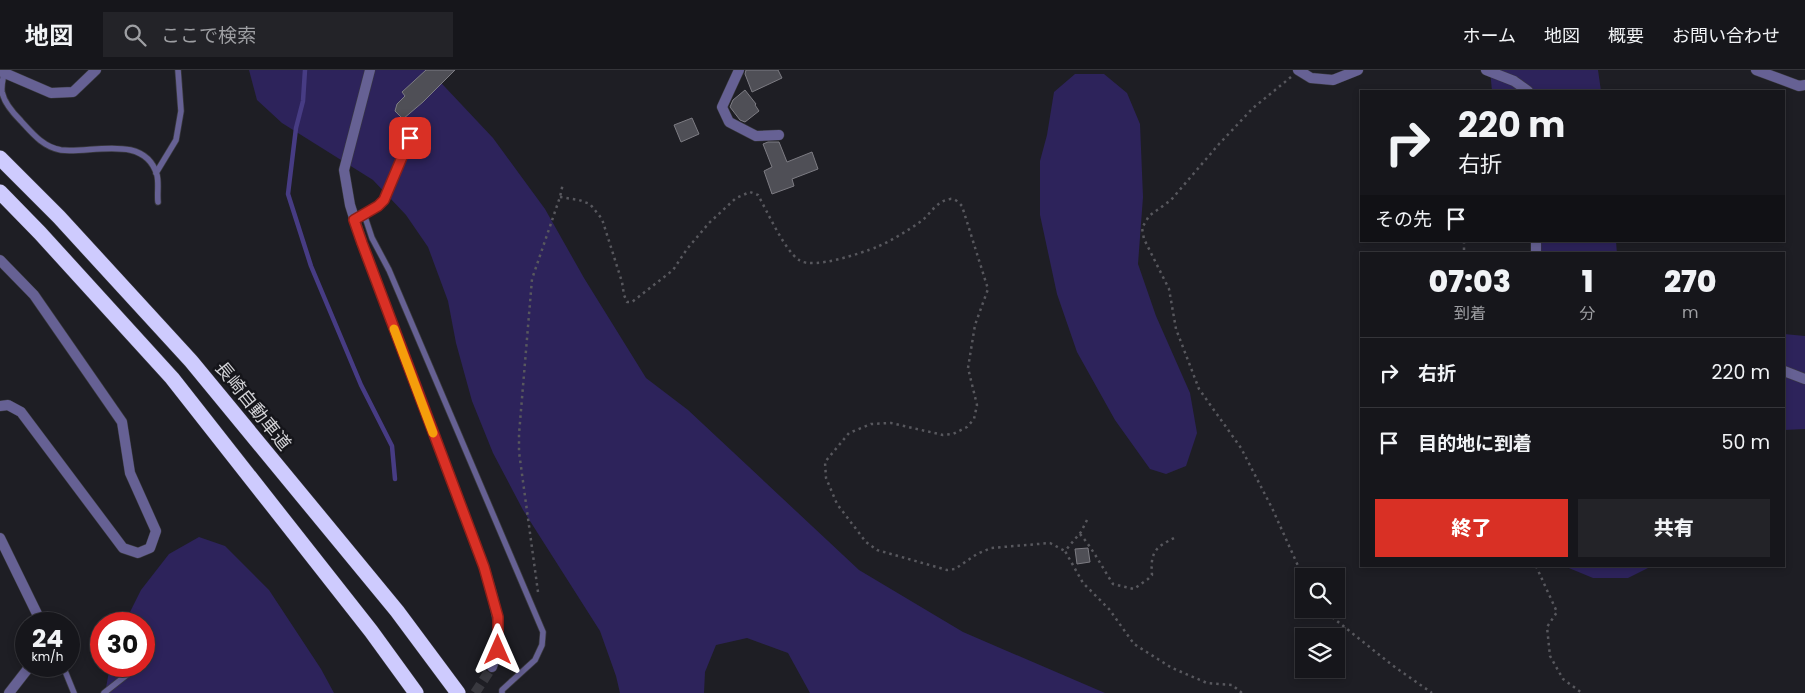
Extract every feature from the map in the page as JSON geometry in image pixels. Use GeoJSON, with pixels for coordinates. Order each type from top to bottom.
{"type":"FeatureCollection","features":[{"type":"Feature","properties":{"kind":"highway","name":"長崎自動車道"},"geometry":{"type":"LineString","coordinates":[[0,158],[59,217],[192,361],[397,612],[458,693]]}},
{"type":"Feature","properties":{"kind":"highway"},"geometry":{"type":"LineString","coordinates":[[0,192],[40,233],[172,378],[371,631],[416,693]]}},
{"type":"Feature","properties":{"kind":"street"},"geometry":{"type":"LineString","coordinates":[[2,72],[51,93],[73,92],[96,70]]}},
{"type":"Feature","properties":{"kind":"street"},"geometry":{"type":"LineString","coordinates":[[370,70],[344,170],[350,205],[362,243],[484,567],[498,617],[498,650],[492,667]]}},
{"type":"Feature","properties":{"kind":"street"},"geometry":{"type":"LineString","coordinates":[[739,70],[722,107],[729,122],[756,136],[779,135]]}},
{"type":"Feature","properties":{"kind":"street"},"geometry":{"type":"LineString","coordinates":[[1298,71],[1311,78],[1333,80],[1358,70]]}},
{"type":"Feature","properties":{"kind":"street"},"geometry":{"type":"LineString","coordinates":[[1486,70],[1514,81],[1527,90]]}},
{"type":"Feature","properties":{"kind":"street"},"geometry":{"type":"LineString","coordinates":[[1756,70],[1799,86],[1805,85]]}},
{"type":"Feature","properties":{"kind":"street"},"geometry":{"type":"LineString","coordinates":[[0,260],[34,295],[122,422],[130,473],[156,531],[150,548],[138,553],[124,548],[21,412],[8,405],[0,406]]}},
{"type":"Feature","properties":{"kind":"street"},"geometry":{"type":"LineString","coordinates":[[1785,371],[1805,378]]}},
{"type":"Feature","properties":{"kind":"street"},"geometry":{"type":"LineString","coordinates":[[0,538],[36,612]]}},
{"type":"Feature","properties":{"kind":"street"},"geometry":{"type":"LineString","coordinates":[[9,693],[21,677]]}},
{"type":"Feature","properties":{"kind":"lane"},"geometry":{"type":"LineString","coordinates":[[156,173],[176,140],[181,112],[178,70]]}},
{"type":"Feature","properties":{"kind":"lane"},"geometry":{"type":"LineString","coordinates":[[2,72],[2,92],[7,103],[16,116],[37,138],[49,146],[61,150],[118,148],[134,152],[148,159],[156,173],[158,202]]}},
{"type":"Feature","properties":{"kind":"lane"},"geometry":{"type":"LineString","coordinates":[[354,220],[378,206],[384,200],[417,123]]}},
{"type":"Feature","properties":{"kind":"lane"},"geometry":{"type":"LineString","coordinates":[[364,214],[372,238],[389,270],[543,632],[542,645],[535,660],[502,690],[502,693]]}},
{"type":"Feature","properties":{"kind":"lane"},"geometry":{"type":"LineString","coordinates":[[67,677],[74,693]]}},
{"type":"Feature","properties":{"kind":"lane"},"geometry":{"type":"LineString","coordinates":[[104,693],[124,677]]}},
{"type":"Feature","properties":{"kind":"path"},"geometry":{"type":"LineString","coordinates":[[1298,71],[1253,108],[1171,200],[1149,216],[1142,228],[1144,239],[1169,289],[1176,329],[1199,389],[1241,448],[1272,508],[1299,568]]}},
{"type":"Feature","properties":{"kind":"path"},"geometry":{"type":"LineString","coordinates":[[538,594],[519,452],[519,434],[532,279],[563,183]]}},
{"type":"Feature","properties":{"kind":"path"},"geometry":{"type":"LineString","coordinates":[[560,197],[590,204],[602,219],[627,302],[632,302],[673,270],[687,249],[709,223],[736,198],[750,192],[758,195],[786,245],[799,261],[815,264],[858,254],[878,246],[922,221],[941,202],[949,198],[955,199],[962,206],[988,289],[975,325],[968,368],[977,405],[974,419],[954,434],[943,435],[891,423],[871,424],[849,433],[825,462],[826,478],[837,504],[866,542],[877,550],[947,570],[955,569],[977,554],[991,548],[1050,543],[1065,551],[1083,583],[1109,609],[1134,644],[1172,668],[1207,683],[1232,685],[1242,693]]}},
{"type":"Feature","properties":{"kind":"path"},"geometry":{"type":"LineString","coordinates":[[1065,551],[1080,534],[1088,520]]}},
{"type":"Feature","properties":{"kind":"path"},"geometry":{"type":"LineString","coordinates":[[1080,534],[1091,547],[1113,584],[1134,589],[1152,574],[1151,560],[1157,548],[1176,537]]}},
{"type":"Feature","properties":{"kind":"path"},"geometry":{"type":"LineString","coordinates":[[1536,567],[1556,612],[1547,627],[1550,656],[1563,679],[1582,693]]}},
{"type":"Feature","properties":{"kind":"path"},"geometry":{"type":"LineString","coordinates":[[1333,618],[1432,693]]}},
{"type":"Feature","properties":{"kind":"shaded area"},"geometry":{"type":"Polygon","coordinates":[[[249,70],[429,70],[493,138],[545,209],[584,278],[646,378],[688,410],[859,570],[963,632],[1105,693],[810,693],[788,653],[747,638],[716,645],[705,672],[704,693],[620,693],[600,631],[523,510],[493,453],[472,401],[456,343],[448,301],[428,247],[406,215],[373,180],[282,123],[257,100],[249,70]]]}},
{"type":"Feature","properties":{"kind":"shaded area"},"geometry":{"type":"Polygon","coordinates":[[[1490,70],[1598,70],[1601,90],[1492,90],[1490,70]]]}},
{"type":"Feature","properties":{"kind":"shaded area"},"geometry":{"type":"Polygon","coordinates":[[[1075,74],[1104,74],[1127,93],[1140,124],[1143,197],[1138,264],[1156,316],[1190,393],[1197,433],[1186,466],[1166,474],[1150,469],[1115,420],[1077,352],[1057,294],[1040,215],[1040,161],[1047,135],[1054,92],[1075,74]]]}},
{"type":"Feature","properties":{"kind":"shaded area"},"geometry":{"type":"Polygon","coordinates":[[[1536,242],[1616,242],[1617,252],[1539,252],[1536,242]]]}},
{"type":"Feature","properties":{"kind":"shaded area"},"geometry":{"type":"Polygon","coordinates":[[[1785,334],[1805,336],[1805,429],[1785,430],[1785,334]]]}},
{"type":"Feature","properties":{"kind":"shaded area"},"geometry":{"type":"Polygon","coordinates":[[[199,537],[225,546],[269,590],[321,669],[334,693],[105,693],[108,677],[155,677],[155,612],[130,612],[141,590],[169,554],[199,537]]]}},
{"type":"Feature","properties":{"kind":"shaded area"},"geometry":{"type":"Polygon","coordinates":[[[1566,567],[1650,567],[1628,578],[1593,578],[1566,567]]]}},
{"type":"Feature","properties":{"kind":"building"},"geometry":{"type":"Polygon","coordinates":[[[426,70],[455,70],[403,119],[395,111],[397,104],[405,96],[402,92],[426,70]]]}},
{"type":"Feature","properties":{"kind":"building"},"geometry":{"type":"Polygon","coordinates":[[[746,70],[778,70],[782,78],[752,92],[745,74],[746,70]]]}},
{"type":"Feature","properties":{"kind":"building"},"geometry":{"type":"Polygon","coordinates":[[[745,90],[759,111],[745,122],[740,120],[730,107],[733,100],[745,90]]]}},
{"type":"Feature","properties":{"kind":"building"},"geometry":{"type":"Polygon","coordinates":[[[692,118],[699,134],[681,142],[674,125],[692,118]]]}},
{"type":"Feature","properties":{"kind":"building"},"geometry":{"type":"Polygon","coordinates":[[[779,142],[787,162],[812,152],[818,169],[792,179],[794,186],[772,194],[764,171],[772,167],[763,144],[779,142]]]}},
{"type":"Feature","properties":{"kind":"building"},"geometry":{"type":"Polygon","coordinates":[[[1088,548],[1090,562],[1077,564],[1075,549],[1088,548]]]}},
{"type":"Feature","properties":{"kind":"waterway"},"geometry":{"type":"LineString","coordinates":[[305,70],[303,101],[296,128],[288,194],[311,266],[361,385],[392,446],[395,479]]}},
{"type":"Feature","properties":{"kind":"tunnel"},"geometry":{"type":"LineString","coordinates":[[475,693],[492,667]]}},
{"type":"Feature","properties":{"kind":"slow traffic"},"geometry":{"type":"LineString","coordinates":[[394,329],[433,433]]}},
{"type":"Feature","properties":{"kind":"route"},"geometry":{"type":"LineString","coordinates":[[410,138],[384,200],[378,206],[354,220],[484,567],[498,617],[498,650]]}}]}
